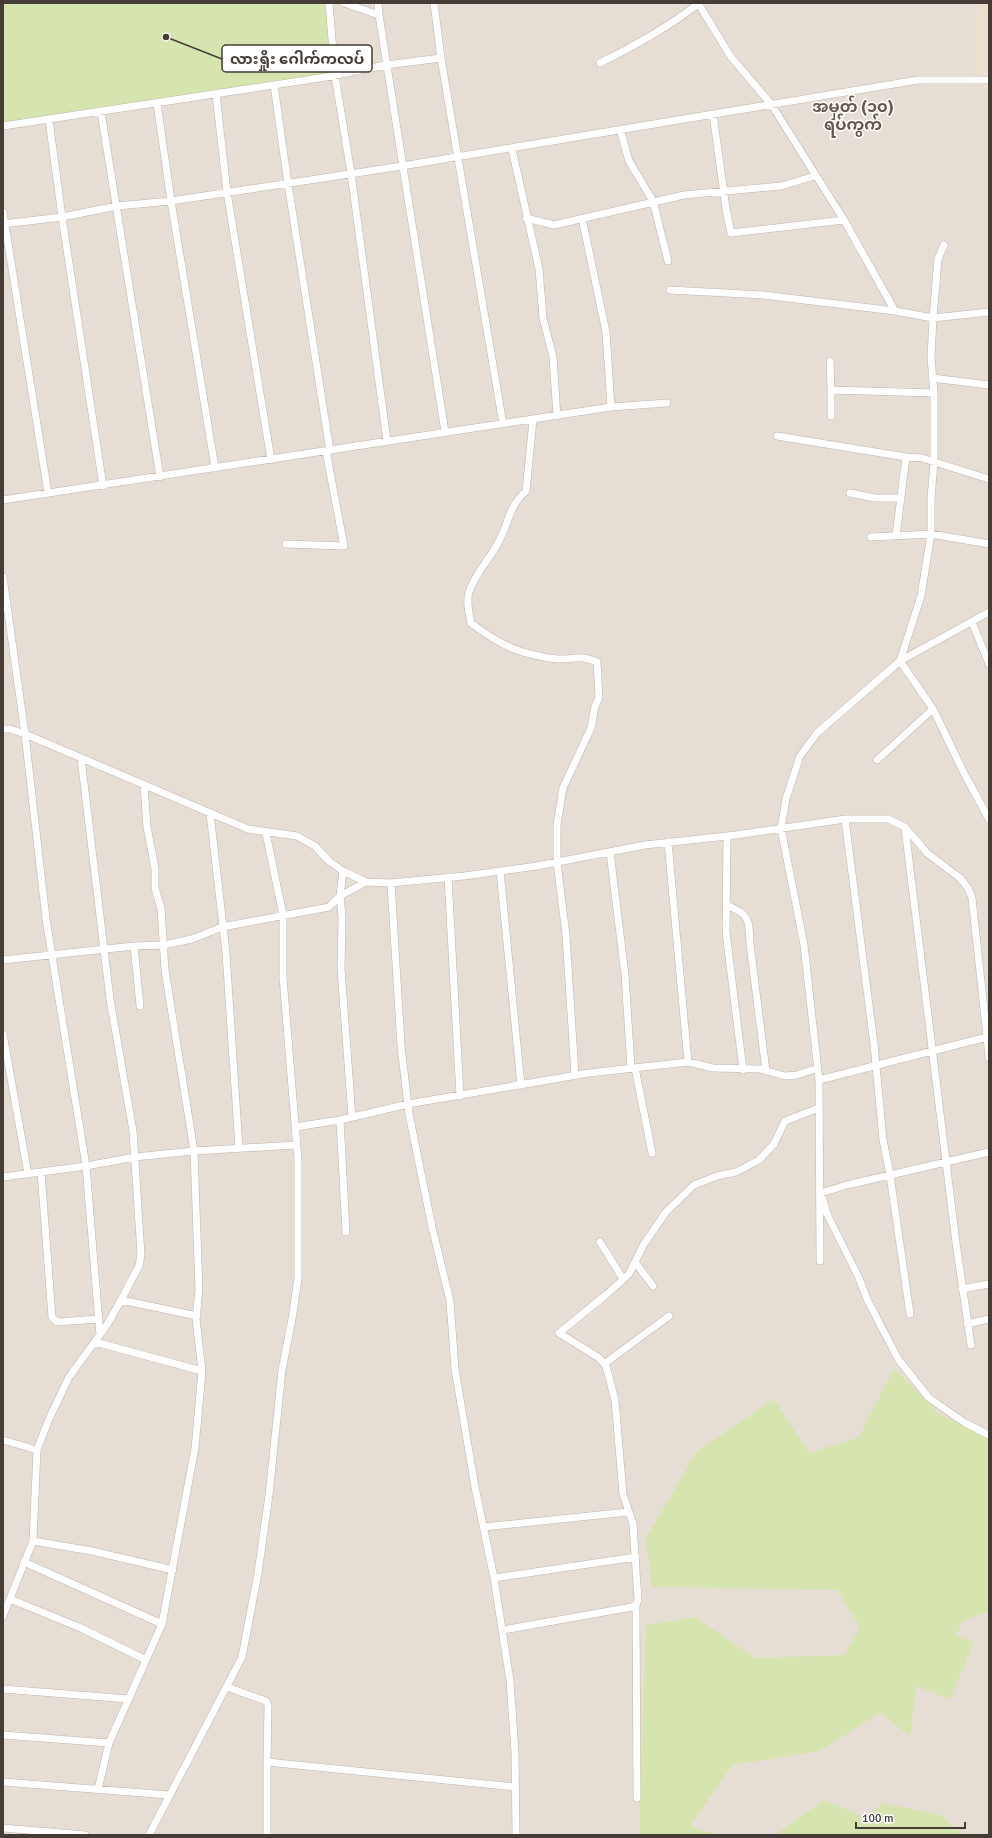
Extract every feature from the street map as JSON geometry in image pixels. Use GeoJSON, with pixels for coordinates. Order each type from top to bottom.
{"type":"FeatureCollection","features":[{"type":"Feature","properties":{"kind":"street"},"geometry":{"type":"LineString","coordinates":[[329,3],[335,76],[351,173],[387,441]]}},
{"type":"Feature","properties":{"kind":"street"},"geometry":{"type":"LineString","coordinates":[[344,3],[379,15]]}},
{"type":"Feature","properties":{"kind":"street"},"geometry":{"type":"LineString","coordinates":[[378,3],[386,65],[445,432]]}},
{"type":"Feature","properties":{"kind":"street"},"geometry":{"type":"LineString","coordinates":[[434,3],[441,58],[503,424]]}},
{"type":"Feature","properties":{"kind":"street"},"geometry":{"type":"LineString","coordinates":[[600,63],[670,26],[698,3],[732,57],[771,104],[844,220],[895,311]]}},
{"type":"Feature","properties":{"kind":"street"},"geometry":{"type":"LineString","coordinates":[[3,126],[335,76],[386,65],[441,58]]}},
{"type":"Feature","properties":{"kind":"street"},"geometry":{"type":"LineString","coordinates":[[4,224],[62,217],[117,206],[171,201],[288,184],[458,156],[512,149],[620,129],[918,80],[989,80]]}},
{"type":"Feature","properties":{"kind":"street"},"geometry":{"type":"LineString","coordinates":[[274,85],[328,451],[344,546],[286,544]]}},
{"type":"Feature","properties":{"kind":"street"},"geometry":{"type":"LineString","coordinates":[[216,94],[227,192],[271,460]]}},
{"type":"Feature","properties":{"kind":"street"},"geometry":{"type":"LineString","coordinates":[[157,103],[171,201],[215,468]]}},
{"type":"Feature","properties":{"kind":"street"},"geometry":{"type":"LineString","coordinates":[[101,112],[160,477]]}},
{"type":"Feature","properties":{"kind":"street"},"geometry":{"type":"LineString","coordinates":[[713,114],[731,233],[844,220]]}},
{"type":"Feature","properties":{"kind":"street"},"geometry":{"type":"LineString","coordinates":[[49,120],[62,217],[103,486]]}},
{"type":"Feature","properties":{"kind":"street"},"geometry":{"type":"LineString","coordinates":[[620,129],[629,161],[653,201],[668,261]]}},
{"type":"Feature","properties":{"kind":"street"},"geometry":{"type":"LineString","coordinates":[[512,149],[526,218],[539,269],[543,318],[553,357],[557,416]]}},
{"type":"Feature","properties":{"kind":"street"},"geometry":{"type":"LineString","coordinates":[[526,218],[554,225],[684,195],[781,186],[815,176]]}},
{"type":"Feature","properties":{"kind":"street"},"geometry":{"type":"LineString","coordinates":[[3,212],[48,493]]}},
{"type":"Feature","properties":{"kind":"street"},"geometry":{"type":"LineString","coordinates":[[582,218],[606,332],[611,407]]}},
{"type":"Feature","properties":{"kind":"street"},"geometry":{"type":"LineString","coordinates":[[900,661],[921,596],[931,534],[931,499],[934,462],[934,392],[931,357],[938,259],[944,245]]}},
{"type":"Feature","properties":{"kind":"street"},"geometry":{"type":"LineString","coordinates":[[670,290],[762,295],[895,311],[933,318],[989,312]]}},
{"type":"Feature","properties":{"kind":"street"},"geometry":{"type":"LineString","coordinates":[[830,361],[831,416]]}},
{"type":"Feature","properties":{"kind":"street"},"geometry":{"type":"LineString","coordinates":[[932,378],[989,385]]}},
{"type":"Feature","properties":{"kind":"street"},"geometry":{"type":"LineString","coordinates":[[830,390],[934,392]]}},
{"type":"Feature","properties":{"kind":"street"},"geometry":{"type":"LineString","coordinates":[[3,500],[103,486],[611,407],[667,403]]}},
{"type":"Feature","properties":{"kind":"street"},"geometry":{"type":"LineString","coordinates":[[532,420],[526,492],[515,501],[498,544],[477,574],[468,594],[468,605],[471,623],[496,641],[516,651],[558,659],[586,657],[597,662],[599,698],[595,706],[592,728],[563,788],[556,825],[557,862],[566,935],[575,1076]]}},
{"type":"Feature","properties":{"kind":"street"},"geometry":{"type":"LineString","coordinates":[[777,436],[934,462],[989,479]]}},
{"type":"Feature","properties":{"kind":"street"},"geometry":{"type":"LineString","coordinates":[[896,536],[906,457]]}},
{"type":"Feature","properties":{"kind":"street"},"geometry":{"type":"LineString","coordinates":[[850,493],[875,498],[901,498]]}},
{"type":"Feature","properties":{"kind":"street"},"geometry":{"type":"LineString","coordinates":[[871,537],[931,534],[989,544]]}},
{"type":"Feature","properties":{"kind":"street"},"geometry":{"type":"LineString","coordinates":[[3,577],[25,734],[52,954],[86,1166],[100,1335]]}},
{"type":"Feature","properties":{"kind":"street"},"geometry":{"type":"LineString","coordinates":[[820,1262],[821,1193],[819,1080],[804,945],[781,828],[786,799],[800,756],[817,733],[900,661],[989,612]]}},
{"type":"Feature","properties":{"kind":"street"},"geometry":{"type":"LineString","coordinates":[[972,622],[989,664]]}},
{"type":"Feature","properties":{"kind":"street"},"geometry":{"type":"LineString","coordinates":[[900,661],[933,709],[989,819]]}},
{"type":"Feature","properties":{"kind":"street"},"geometry":{"type":"LineString","coordinates":[[877,760],[933,709]]}},
{"type":"Feature","properties":{"kind":"street"},"geometry":{"type":"LineString","coordinates":[[3,729],[10,729],[25,734],[144,786],[248,829],[266,833],[296,836],[315,846],[329,861],[343,871],[366,882],[391,883],[500,871],[668,842],[727,836],[845,819],[888,819],[905,827],[927,853],[960,878],[968,888],[972,898],[988,1037],[989,1058]]}},
{"type":"Feature","properties":{"kind":"street"},"geometry":{"type":"LineString","coordinates":[[3,1616],[33,1540],[37,1450],[49,1419],[69,1377],[100,1335],[121,1300],[139,1266],[141,1255],[133,1131],[110,999],[81,758]]}},
{"type":"Feature","properties":{"kind":"street"},"geometry":{"type":"LineString","coordinates":[[98,1790],[109,1743],[162,1624],[195,1448],[202,1371],[197,1316],[199,1290],[194,1151],[190,1115],[186,1103],[165,970],[161,909],[156,888],[155,868],[147,826],[144,786]]}},
{"type":"Feature","properties":{"kind":"street"},"geometry":{"type":"LineString","coordinates":[[210,813],[232,1025],[239,1148]]}},
{"type":"Feature","properties":{"kind":"street"},"geometry":{"type":"LineString","coordinates":[[845,819],[874,1044],[883,1140],[890,1175],[910,1314]]}},
{"type":"Feature","properties":{"kind":"street"},"geometry":{"type":"LineString","coordinates":[[905,827],[932,1052],[970,1345]]}},
{"type":"Feature","properties":{"kind":"street"},"geometry":{"type":"LineString","coordinates":[[149,1835],[242,1657],[258,1573],[269,1495],[282,1370],[298,1278],[296,1144],[282,978],[283,915],[266,833]]}},
{"type":"Feature","properties":{"kind":"street"},"geometry":{"type":"LineString","coordinates":[[727,836],[726,932],[743,1070]]}},
{"type":"Feature","properties":{"kind":"street"},"geometry":{"type":"LineString","coordinates":[[668,842],[688,1062]]}},
{"type":"Feature","properties":{"kind":"street"},"geometry":{"type":"LineString","coordinates":[[610,852],[625,975],[633,1068],[652,1153]]}},
{"type":"Feature","properties":{"kind":"street"},"geometry":{"type":"LineString","coordinates":[[343,871],[340,896],[342,917],[341,969],[352,1117]]}},
{"type":"Feature","properties":{"kind":"street"},"geometry":{"type":"LineString","coordinates":[[500,871],[521,1085]]}},
{"type":"Feature","properties":{"kind":"street"},"geometry":{"type":"LineString","coordinates":[[448,877],[460,1096]]}},
{"type":"Feature","properties":{"kind":"street"},"geometry":{"type":"LineString","coordinates":[[3,960],[134,946],[164,945],[192,939],[222,927],[330,907],[340,896],[366,882]]}},
{"type":"Feature","properties":{"kind":"street"},"geometry":{"type":"LineString","coordinates":[[391,883],[401,1046],[408,1104],[432,1227],[450,1301],[455,1369],[494,1578],[510,1681],[516,1835]]}},
{"type":"Feature","properties":{"kind":"street"},"geometry":{"type":"LineString","coordinates":[[726,904],[738,909],[746,916],[749,924],[750,944],[766,1071]]}},
{"type":"Feature","properties":{"kind":"street"},"geometry":{"type":"LineString","coordinates":[[134,946],[140,1006]]}},
{"type":"Feature","properties":{"kind":"street"},"geometry":{"type":"LineString","coordinates":[[3,1034],[28,1174]]}},
{"type":"Feature","properties":{"kind":"street"},"geometry":{"type":"LineString","coordinates":[[819,1080],[988,1037]]}},
{"type":"Feature","properties":{"kind":"street"},"geometry":{"type":"LineString","coordinates":[[295,1127],[340,1120],[408,1104],[575,1076],[633,1068],[688,1062],[713,1068],[766,1071],[785,1076],[797,1075],[818,1068]]}},
{"type":"Feature","properties":{"kind":"street"},"geometry":{"type":"LineString","coordinates":[[637,1798],[636,1605],[638,1600],[636,1557],[633,1524],[623,1494],[615,1400],[604,1364],[599,1358],[558,1333],[607,1294],[629,1274],[644,1244],[666,1212],[694,1185],[717,1176],[736,1172],[759,1160],[774,1144],[786,1121],[819,1108]]}},
{"type":"Feature","properties":{"kind":"street"},"geometry":{"type":"LineString","coordinates":[[340,1120],[346,1232]]}},
{"type":"Feature","properties":{"kind":"street"},"geometry":{"type":"LineString","coordinates":[[3,1177],[86,1166],[135,1157],[194,1151],[296,1144]]}},
{"type":"Feature","properties":{"kind":"street"},"geometry":{"type":"LineString","coordinates":[[821,1193],[847,1185],[989,1152]]}},
{"type":"Feature","properties":{"kind":"street"},"geometry":{"type":"LineString","coordinates":[[41,1172],[52,1317],[57,1322],[99,1319]]}},
{"type":"Feature","properties":{"kind":"street"},"geometry":{"type":"LineString","coordinates":[[821,1193],[827,1214],[867,1299],[898,1359],[928,1398],[966,1423],[989,1435]]}},
{"type":"Feature","properties":{"kind":"street"},"geometry":{"type":"LineString","coordinates":[[600,1242],[623,1279]]}},
{"type":"Feature","properties":{"kind":"street"},"geometry":{"type":"LineString","coordinates":[[635,1262],[653,1286]]}},
{"type":"Feature","properties":{"kind":"street"},"geometry":{"type":"LineString","coordinates":[[962,1289],[989,1284]]}},
{"type":"Feature","properties":{"kind":"street"},"geometry":{"type":"LineString","coordinates":[[121,1300],[197,1316]]}},
{"type":"Feature","properties":{"kind":"street"},"geometry":{"type":"LineString","coordinates":[[604,1364],[669,1316]]}},
{"type":"Feature","properties":{"kind":"street"},"geometry":{"type":"LineString","coordinates":[[967,1324],[989,1319]]}},
{"type":"Feature","properties":{"kind":"street"},"geometry":{"type":"LineString","coordinates":[[95,1342],[202,1371]]}},
{"type":"Feature","properties":{"kind":"street"},"geometry":{"type":"LineString","coordinates":[[3,1440],[37,1450]]}},
{"type":"Feature","properties":{"kind":"street"},"geometry":{"type":"LineString","coordinates":[[484,1527],[628,1512]]}},
{"type":"Feature","properties":{"kind":"street"},"geometry":{"type":"LineString","coordinates":[[33,1540],[92,1551],[173,1570]]}},
{"type":"Feature","properties":{"kind":"street"},"geometry":{"type":"LineString","coordinates":[[494,1578],[636,1557]]}},
{"type":"Feature","properties":{"kind":"street"},"geometry":{"type":"LineString","coordinates":[[24,1562],[162,1624]]}},
{"type":"Feature","properties":{"kind":"street"},"geometry":{"type":"LineString","coordinates":[[10,1599],[81,1628],[146,1660]]}},
{"type":"Feature","properties":{"kind":"street"},"geometry":{"type":"LineString","coordinates":[[502,1630],[636,1605]]}},
{"type":"Feature","properties":{"kind":"street"},"geometry":{"type":"LineString","coordinates":[[226,1687],[266,1701],[268,1705],[267,1835]]}},
{"type":"Feature","properties":{"kind":"street"},"geometry":{"type":"LineString","coordinates":[[3,1689],[129,1699]]}},
{"type":"Feature","properties":{"kind":"street"},"geometry":{"type":"LineString","coordinates":[[3,1735],[109,1743]]}},
{"type":"Feature","properties":{"kind":"street"},"geometry":{"type":"LineString","coordinates":[[267,1762],[515,1787]]}},
{"type":"Feature","properties":{"kind":"street"},"geometry":{"type":"LineString","coordinates":[[3,1782],[169,1795]]}},
{"type":"Feature","properties":{"kind":"street"},"geometry":{"type":"LineString","coordinates":[[3,1828],[85,1835]]}},
{"type":"Feature","properties":{"kind":"shaded area"},"geometry":{"type":"Polygon","coordinates":[[[324,3],[989,3],[989,1835],[3,1835],[3,121],[333,71],[324,3]]]}},
{"type":"Feature","properties":{"kind":"shaded area"},"geometry":{"type":"Polygon","coordinates":[[[977,3],[989,3],[989,75],[975,75],[977,3]]]}},
{"type":"Feature","properties":{"kind":"green space"},"geometry":{"type":"Polygon","coordinates":[[[3,3],[324,3],[333,72],[325,73],[326,77],[3,125],[3,3]]]}},
{"type":"Feature","properties":{"kind":"green space"},"geometry":{"type":"Polygon","coordinates":[[[894,1368],[938,1413],[989,1439],[989,1611],[963,1621],[956,1635],[974,1643],[950,1699],[916,1686],[910,1736],[880,1713],[819,1751],[732,1765],[690,1826],[719,1835],[639,1835],[646,1625],[695,1617],[755,1658],[845,1655],[860,1627],[837,1590],[652,1587],[646,1538],[697,1451],[774,1399],[809,1453],[859,1437],[894,1368]]]}},
{"type":"Feature","properties":{"kind":"green space"},"geometry":{"type":"Polygon","coordinates":[[[824,1800],[867,1818],[882,1803],[940,1815],[964,1835],[775,1835],[824,1800]]]}},
{"type":"Feature","properties":{"kind":"place","name":"လားရှိုး ဂေါက်ကလပ်"},"geometry":{"type":"Point","coordinates":[166,37]}},
{"type":"Feature","properties":{"kind":"district","name":"အမှတ် (၁၀) ရပ်ကွက်"},"geometry":{"type":"Point","coordinates":[853,115]}}]}
